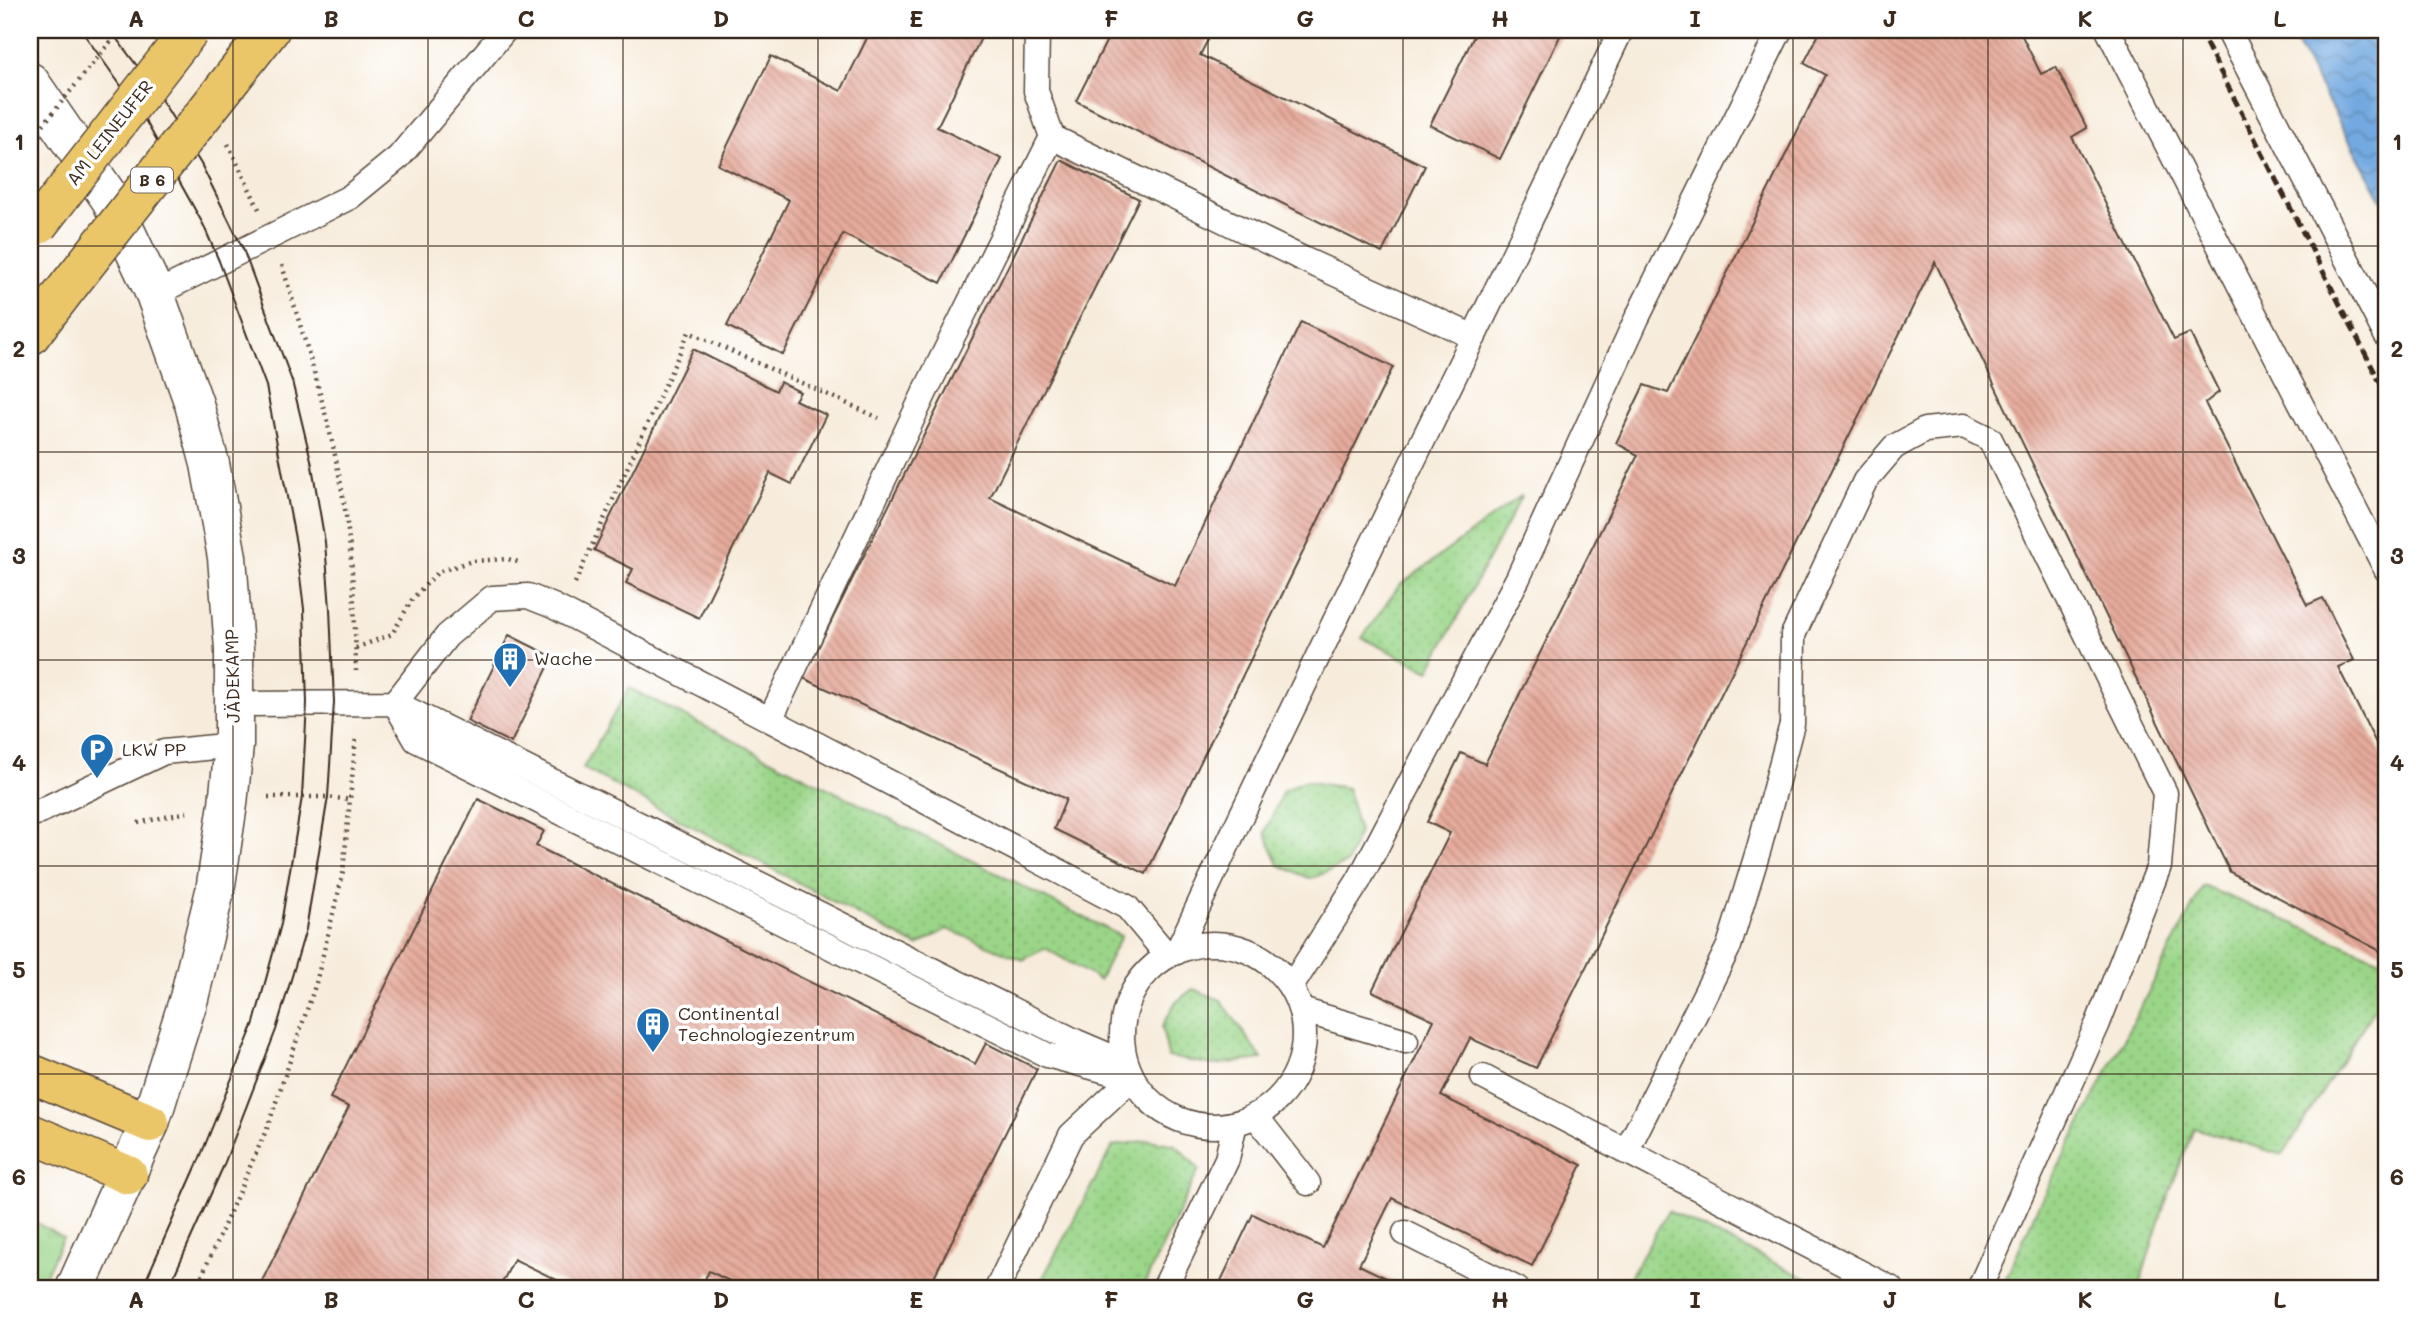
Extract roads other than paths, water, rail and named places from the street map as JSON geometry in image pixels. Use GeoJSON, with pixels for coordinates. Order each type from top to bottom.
{"type":"FeatureCollection","features":[{"type":"Feature","properties":{"kind":"highway","name":"AM LEINEUFER"},"geometry":{"type":"LineString","coordinates":[[34,231],[190,30]]}},
{"type":"Feature","properties":{"kind":"highway","name":"B 6"},"geometry":{"type":"LineString","coordinates":[[30,336],[270,30]]}},
{"type":"Feature","properties":{"kind":"highway"},"geometry":{"type":"LineString","coordinates":[[30,1073],[150,1123]]}},
{"type":"Feature","properties":{"kind":"highway"},"geometry":{"type":"LineString","coordinates":[[30,1133],[128,1175]]}},
{"type":"Feature","properties":{"kind":"street","name":"JÄDEKAMP"},"geometry":{"type":"LineString","coordinates":[[30,82],[111,200],[155,294],[194,404],[212,477],[227,556],[234,649],[234,746],[215,891],[189,998],[150,1123],[75,1289]]}},
{"type":"Feature","properties":{"kind":"lane"},"geometry":{"type":"LineString","coordinates":[[155,294],[350,197],[399,157],[505,30]]}},
{"type":"Feature","properties":{"kind":"lane"},"geometry":{"type":"LineString","coordinates":[[1037,30],[1036,92],[1052,138],[1294,255],[1474,337]]}},
{"type":"Feature","properties":{"kind":"lane"},"geometry":{"type":"LineString","coordinates":[[1172,953],[1474,337],[1621,30]]}},
{"type":"Feature","properties":{"kind":"lane"},"geometry":{"type":"LineString","coordinates":[[1291,987],[1359,880],[1518,578],[1637,318],[1780,30]]}},
{"type":"Feature","properties":{"kind":"lane"},"geometry":{"type":"LineString","coordinates":[[2108,30],[2386,569]]}},
{"type":"Feature","properties":{"kind":"lane"},"geometry":{"type":"LineString","coordinates":[[2228,30],[2386,335]]}},
{"type":"Feature","properties":{"kind":"lane"},"geometry":{"type":"LineString","coordinates":[[770,720],[907,430],[1052,138]]}},
{"type":"Feature","properties":{"kind":"lane"},"geometry":{"type":"LineString","coordinates":[[1626,1152],[1729,946],[1759,848],[1792,724],[1793,635],[1859,493],[1865,481],[1894,447],[1925,430],[1964,426],[1990,439],[2165,793],[2159,866],[2098,1023],[1979,1289]]}},
{"type":"Feature","properties":{"kind":"lane"},"geometry":{"type":"LineString","coordinates":[[395,703],[447,636],[492,598],[528,596],[553,606],[1127,907],[1172,953]]}},
{"type":"Feature","properties":{"kind":"lane"},"geometry":{"type":"LineString","coordinates":[[395,703],[416,740],[1046,1055],[1129,1070]]}},
{"type":"Feature","properties":{"kind":"lane"},"geometry":{"type":"LineString","coordinates":[[236,704],[395,703],[1129,1070]]}},
{"type":"Feature","properties":{"kind":"lane"},"geometry":{"type":"LineString","coordinates":[[36,813],[164,752],[234,746]]}},
{"type":"Feature","properties":{"kind":"lane"},"geometry":{"type":"LineString","coordinates":[[1219,943],[1251,951],[1274,967],[1291,987],[1301,1010],[1304,1028],[1302,1055],[1289,1085],[1274,1102],[1245,1119],[1209,1126],[1176,1118],[1146,1097],[1129,1070],[1122,1024],[1130,997],[1144,974],[1172,953],[1193,946],[1219,943]]}},
{"type":"Feature","properties":{"kind":"lane"},"geometry":{"type":"LineString","coordinates":[[1301,1010],[1406,1041]]}},
{"type":"Feature","properties":{"kind":"lane"},"geometry":{"type":"LineString","coordinates":[[997,1289],[1071,1135],[1129,1070]]}},
{"type":"Feature","properties":{"kind":"lane"},"geometry":{"type":"LineString","coordinates":[[1483,1077],[1892,1289]]}},
{"type":"Feature","properties":{"kind":"lane"},"geometry":{"type":"LineString","coordinates":[[1245,1119],[1308,1183]]}},
{"type":"Feature","properties":{"kind":"lane"},"geometry":{"type":"LineString","coordinates":[[1164,1289],[1245,1119]]}},
{"type":"Feature","properties":{"kind":"lane"},"geometry":{"type":"LineString","coordinates":[[1405,1233],[1517,1289]]}},
{"type":"Feature","properties":{"kind":"water"},"geometry":{"type":"Polygon","coordinates":[[[2289,30],[2386,30],[2386,208],[2289,30]]]}},
{"type":"Feature","properties":{"kind":"tram line"},"geometry":{"type":"LineString","coordinates":[[81,30],[144,118],[203,224],[219,261],[266,386],[296,544],[304,609],[307,703],[302,797],[281,924],[254,1023],[199,1160],[142,1289]]}},
{"type":"Feature","properties":{"kind":"tram line"},"geometry":{"type":"LineString","coordinates":[[110,30],[156,91],[201,164],[243,249],[292,381],[311,460],[325,542],[330,609],[334,702],[328,797],[306,929],[276,1030],[223,1167],[168,1289]]}},
{"type":"Feature","properties":{"kind":"railway"},"geometry":{"type":"LineString","coordinates":[[2199,30],[2386,394]]}},
{"type":"Feature","properties":{"kind":"place","name":"Wache"},"geometry":{"type":"Point","coordinates":[510,689]}},
{"type":"Feature","properties":{"kind":"place","name":"LKW PP"},"geometry":{"type":"Point","coordinates":[97,780]}},
{"type":"Feature","properties":{"kind":"place","name":"Continental Technologiezentrum"},"geometry":{"type":"Point","coordinates":[653,1054]}}]}
